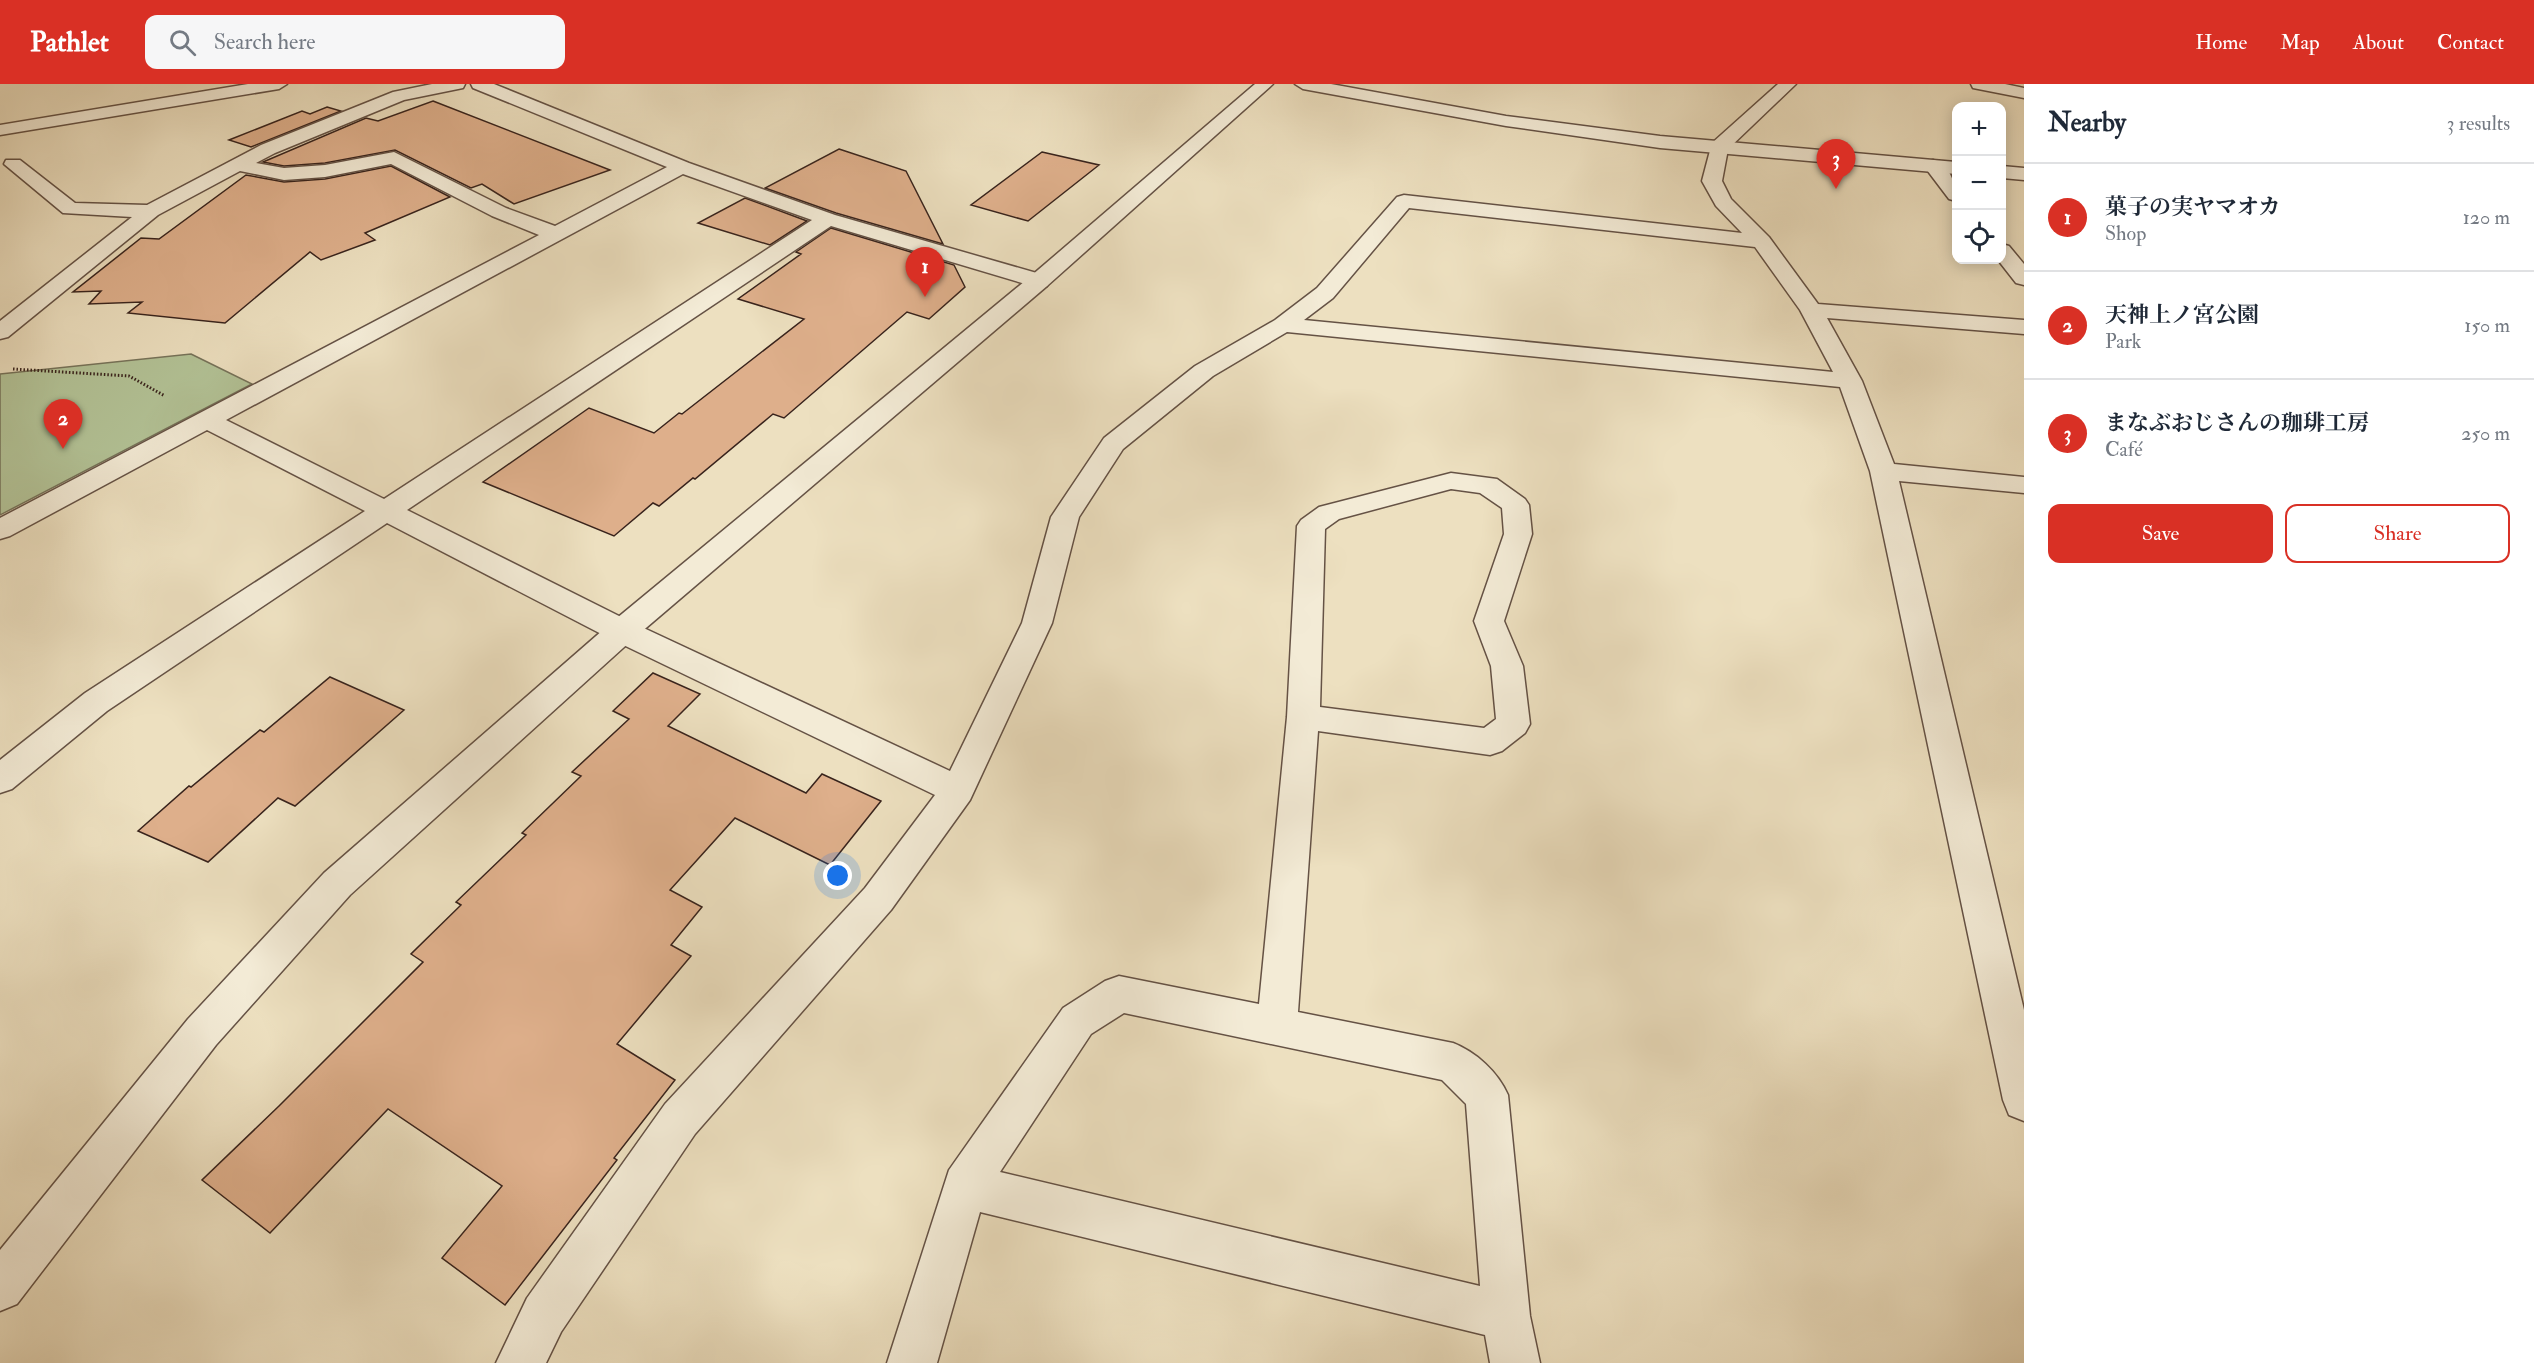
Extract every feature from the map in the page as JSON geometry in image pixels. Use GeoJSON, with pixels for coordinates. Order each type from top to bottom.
{"type":"FeatureCollection","features":[{"type":"Feature","properties":{"kind":"street"},"geometry":{"type":"LineString","coordinates":[[0,130],[279,84]]}},
{"type":"Feature","properties":{"kind":"street"},"geometry":{"type":"LineString","coordinates":[[0,332],[151,211],[267,149],[399,96],[457,84]]}},
{"type":"Feature","properties":{"kind":"street"},"geometry":{"type":"LineString","coordinates":[[479,84],[682,167],[828,219],[1039,281]]}},
{"type":"Feature","properties":{"kind":"street"},"geometry":{"type":"LineString","coordinates":[[0,1287],[202,1032],[337,884],[622,631],[1039,281],[1265,84]]}},
{"type":"Feature","properties":{"kind":"street"},"geometry":{"type":"LineString","coordinates":[[1303,84],[1506,121],[1719,147],[1952,168]]}},
{"type":"Feature","properties":{"kind":"street"},"geometry":{"type":"LineString","coordinates":[[1788,84],[1719,147],[1712,181],[1723,202],[1762,242],[1811,310],[1850,381],[1883,471],[2024,1100]]}},
{"type":"Feature","properties":{"kind":"street"},"geometry":{"type":"LineString","coordinates":[[1979,84],[2024,93]]}},
{"type":"Feature","properties":{"kind":"street"},"geometry":{"type":"LineString","coordinates":[[237,165],[284,174],[325,171],[394,158],[499,212],[556,234]]}},
{"type":"Feature","properties":{"kind":"street"},"geometry":{"type":"LineString","coordinates":[[13,164],[70,209],[151,211]]}},
{"type":"Feature","properties":{"kind":"street"},"geometry":{"type":"LineString","coordinates":[[1933,166],[1952,190]]}},
{"type":"Feature","properties":{"kind":"street"},"geometry":{"type":"LineString","coordinates":[[0,530],[682,167]]}},
{"type":"Feature","properties":{"kind":"street"},"geometry":{"type":"LineString","coordinates":[[2006,172],[2024,174]]}},
{"type":"Feature","properties":{"kind":"street"},"geometry":{"type":"LineString","coordinates":[[521,1363],[544,1315],[680,1119],[878,899],[958,790],[1037,623],[1065,517],[1113,444],[1204,370],[1283,325],[1325,293],[1404,201],[1762,242]]}},
{"type":"Feature","properties":{"kind":"street"},"geometry":{"type":"LineString","coordinates":[[0,779],[96,702],[828,219]]}},
{"type":"Feature","properties":{"kind":"street"},"geometry":{"type":"LineString","coordinates":[[2006,256],[2024,278]]}},
{"type":"Feature","properties":{"kind":"street"},"geometry":{"type":"LineString","coordinates":[[1811,310],[2024,327]]}},
{"type":"Feature","properties":{"kind":"street"},"geometry":{"type":"LineString","coordinates":[[1283,325],[1850,381]]}},
{"type":"Feature","properties":{"kind":"street"},"geometry":{"type":"LineString","coordinates":[[207,420],[622,631],[958,790]]}},
{"type":"Feature","properties":{"kind":"street"},"geometry":{"type":"LineString","coordinates":[[1883,471],[2024,485]]}},
{"type":"Feature","properties":{"kind":"street"},"geometry":{"type":"LineString","coordinates":[[1277,1027],[1303,717],[1311,526],[1329,513],[1451,481],[1487,485],[1515,505],[1518,534],[1489,621],[1507,666],[1512,724],[1490,742],[1303,717]]}},
{"type":"Feature","properties":{"kind":"street"},"geometry":{"type":"LineString","coordinates":[[912,1363],[965,1186],[1077,1021],[1119,994],[1453,1063],[1487,1095],[1506,1316],[1515,1363]]}},
{"type":"Feature","properties":{"kind":"street"},"geometry":{"type":"LineString","coordinates":[[965,1186],[1506,1316]]}},
{"type":"Feature","properties":{"kind":"path"},"geometry":{"type":"LineString","coordinates":[[12,369],[129,376],[207,420]]}},
{"type":"Feature","properties":{"kind":"green space"},"geometry":{"type":"Polygon","coordinates":[[[191,354],[252,384],[0,515],[0,374],[191,354]]]}},
{"type":"Feature","properties":{"kind":"building"},"geometry":{"type":"Polygon","coordinates":[[[433,101],[610,170],[514,204],[482,184],[471,188],[395,150],[325,163],[284,166],[263,162],[366,118],[378,121],[433,101]]]}},
{"type":"Feature","properties":{"kind":"building"},"geometry":{"type":"Polygon","coordinates":[[[327,107],[341,111],[251,147],[229,140],[302,111],[310,114],[327,107]]]}},
{"type":"Feature","properties":{"kind":"building"},"geometry":{"type":"Polygon","coordinates":[[[839,149],[906,171],[943,244],[836,213],[765,188],[839,149]]]}},
{"type":"Feature","properties":{"kind":"building"},"geometry":{"type":"Polygon","coordinates":[[[1042,152],[1099,165],[1028,221],[971,205],[1042,152]]]}},
{"type":"Feature","properties":{"kind":"building"},"geometry":{"type":"Polygon","coordinates":[[[391,166],[450,197],[365,233],[375,240],[321,260],[310,252],[225,323],[128,313],[142,302],[89,304],[101,291],[73,292],[141,238],[159,239],[246,175],[284,182],[325,179],[391,166]]]}},
{"type":"Feature","properties":{"kind":"building"},"geometry":{"type":"Polygon","coordinates":[[[745,198],[807,221],[770,245],[698,223],[745,198]]]}},
{"type":"Feature","properties":{"kind":"building"},"geometry":{"type":"Polygon","coordinates":[[[831,228],[954,265],[965,287],[929,319],[907,312],[784,418],[773,414],[695,479],[693,478],[659,506],[653,503],[614,536],[483,482],[589,408],[654,433],[679,413],[682,414],[804,319],[738,299],[801,254],[796,252],[831,228]]]}},
{"type":"Feature","properties":{"kind":"building"},"geometry":{"type":"Polygon","coordinates":[[[653,673],[700,694],[668,726],[806,793],[822,774],[881,801],[830,865],[735,818],[670,890],[702,907],[671,945],[691,956],[617,1044],[675,1080],[614,1158],[617,1160],[505,1305],[442,1258],[502,1186],[388,1109],[270,1233],[202,1180],[423,962],[411,954],[461,905],[456,902],[526,835],[522,833],[581,776],[572,772],[629,719],[613,711],[653,673]]]}},
{"type":"Feature","properties":{"kind":"building"},"geometry":{"type":"Polygon","coordinates":[[[330,677],[404,710],[295,806],[278,798],[208,862],[138,831],[189,786],[191,787],[260,730],[264,732],[330,677]]]}},
{"type":"Feature","properties":{"kind":"place","name":"まなぶおじさんの珈琲工房"},"geometry":{"type":"Point","coordinates":[1836,189]}},
{"type":"Feature","properties":{"kind":"place","name":"菓子の実ヤマオカ"},"geometry":{"type":"Point","coordinates":[925,297]}},
{"type":"Feature","properties":{"kind":"place","name":"天神上ノ宮公園"},"geometry":{"type":"Point","coordinates":[63,449]}}]}
